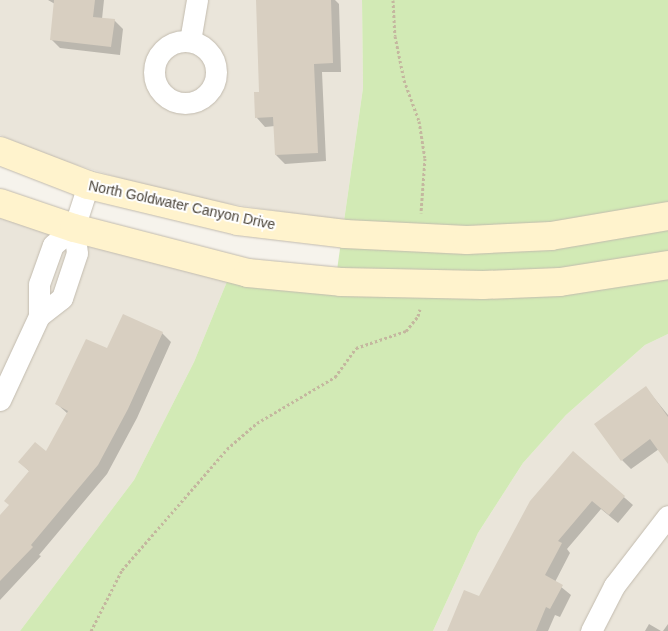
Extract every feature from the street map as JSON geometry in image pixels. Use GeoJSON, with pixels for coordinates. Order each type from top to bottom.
{"type":"FeatureCollection","features":[{"type":"Feature","properties":{"kind":"street"},"geometry":{"type":"LineString","coordinates":[[190,41],[197,0]]}},
{"type":"Feature","properties":{"kind":"street","name":"North Goldwater Canyon Drive"},"geometry":{"type":"LineString","coordinates":[[0,151],[88,185],[238,221],[345,234],[467,240],[551,236],[668,216]]}},
{"type":"Feature","properties":{"kind":"street"},"geometry":{"type":"LineString","coordinates":[[0,400],[39,316],[62,298],[77,254],[74,228],[88,185]]}},
{"type":"Feature","properties":{"kind":"street"},"geometry":{"type":"LineString","coordinates":[[0,203],[74,228],[248,274],[341,282],[483,286],[560,282],[668,265]]}},
{"type":"Feature","properties":{"kind":"street"},"geometry":{"type":"LineString","coordinates":[[591,631],[614,586],[668,516]]}},
{"type":"Feature","properties":{"kind":"path"},"geometry":{"type":"LineString","coordinates":[[393,0],[395,36],[404,80],[419,121],[426,158],[421,238]]}},
{"type":"Feature","properties":{"kind":"path"},"geometry":{"type":"LineString","coordinates":[[91,631],[122,570],[227,449],[257,423],[335,377],[356,348],[406,331],[418,316],[421,284]]}},
{"type":"Feature","properties":{"kind":"shaded area"},"geometry":{"type":"Polygon","coordinates":[[[0,0],[362,0],[363,88],[344,221],[178,196],[48,156],[0,135],[0,0]]]}},
{"type":"Feature","properties":{"kind":"shaded area"},"geometry":{"type":"Polygon","coordinates":[[[0,213],[95,248],[228,279],[194,362],[134,480],[20,631],[0,631],[0,213]]]}},
{"type":"Feature","properties":{"kind":"shaded area"},"geometry":{"type":"Polygon","coordinates":[[[668,334],[668,631],[433,631],[478,533],[523,463],[566,415],[645,345],[668,334]]]}},
{"type":"Feature","properties":{"kind":"green space"},"geometry":{"type":"Polygon","coordinates":[[[362,0],[668,0],[668,334],[645,345],[566,415],[523,463],[478,533],[433,631],[20,631],[134,480],[194,362],[228,279],[334,291],[363,88],[362,0]]]}},
{"type":"Feature","properties":{"kind":"building"},"geometry":{"type":"Polygon","coordinates":[[[54,0],[95,0],[93,17],[115,19],[111,47],[50,40],[54,0]]]}},
{"type":"Feature","properties":{"kind":"building"},"geometry":{"type":"Polygon","coordinates":[[[256,0],[331,0],[333,63],[314,64],[318,153],[275,155],[273,117],[255,118],[254,92],[259,92],[256,0]]]}},
{"type":"Feature","properties":{"kind":"building"},"geometry":{"type":"Polygon","coordinates":[[[123,314],[163,332],[128,409],[98,465],[31,545],[33,547],[0,581],[0,515],[9,505],[4,501],[29,471],[18,462],[35,442],[46,451],[68,411],[55,404],[86,339],[107,348],[123,314]]]}},
{"type":"Feature","properties":{"kind":"building"},"geometry":{"type":"Polygon","coordinates":[[[646,386],[668,417],[668,464],[650,439],[621,461],[594,424],[646,386]]]}},
{"type":"Feature","properties":{"kind":"building"},"geometry":{"type":"Polygon","coordinates":[[[573,451],[625,496],[609,515],[592,501],[558,541],[562,543],[545,575],[563,585],[550,609],[546,607],[536,631],[447,631],[464,590],[479,596],[530,501],[573,451]]]}}]}
